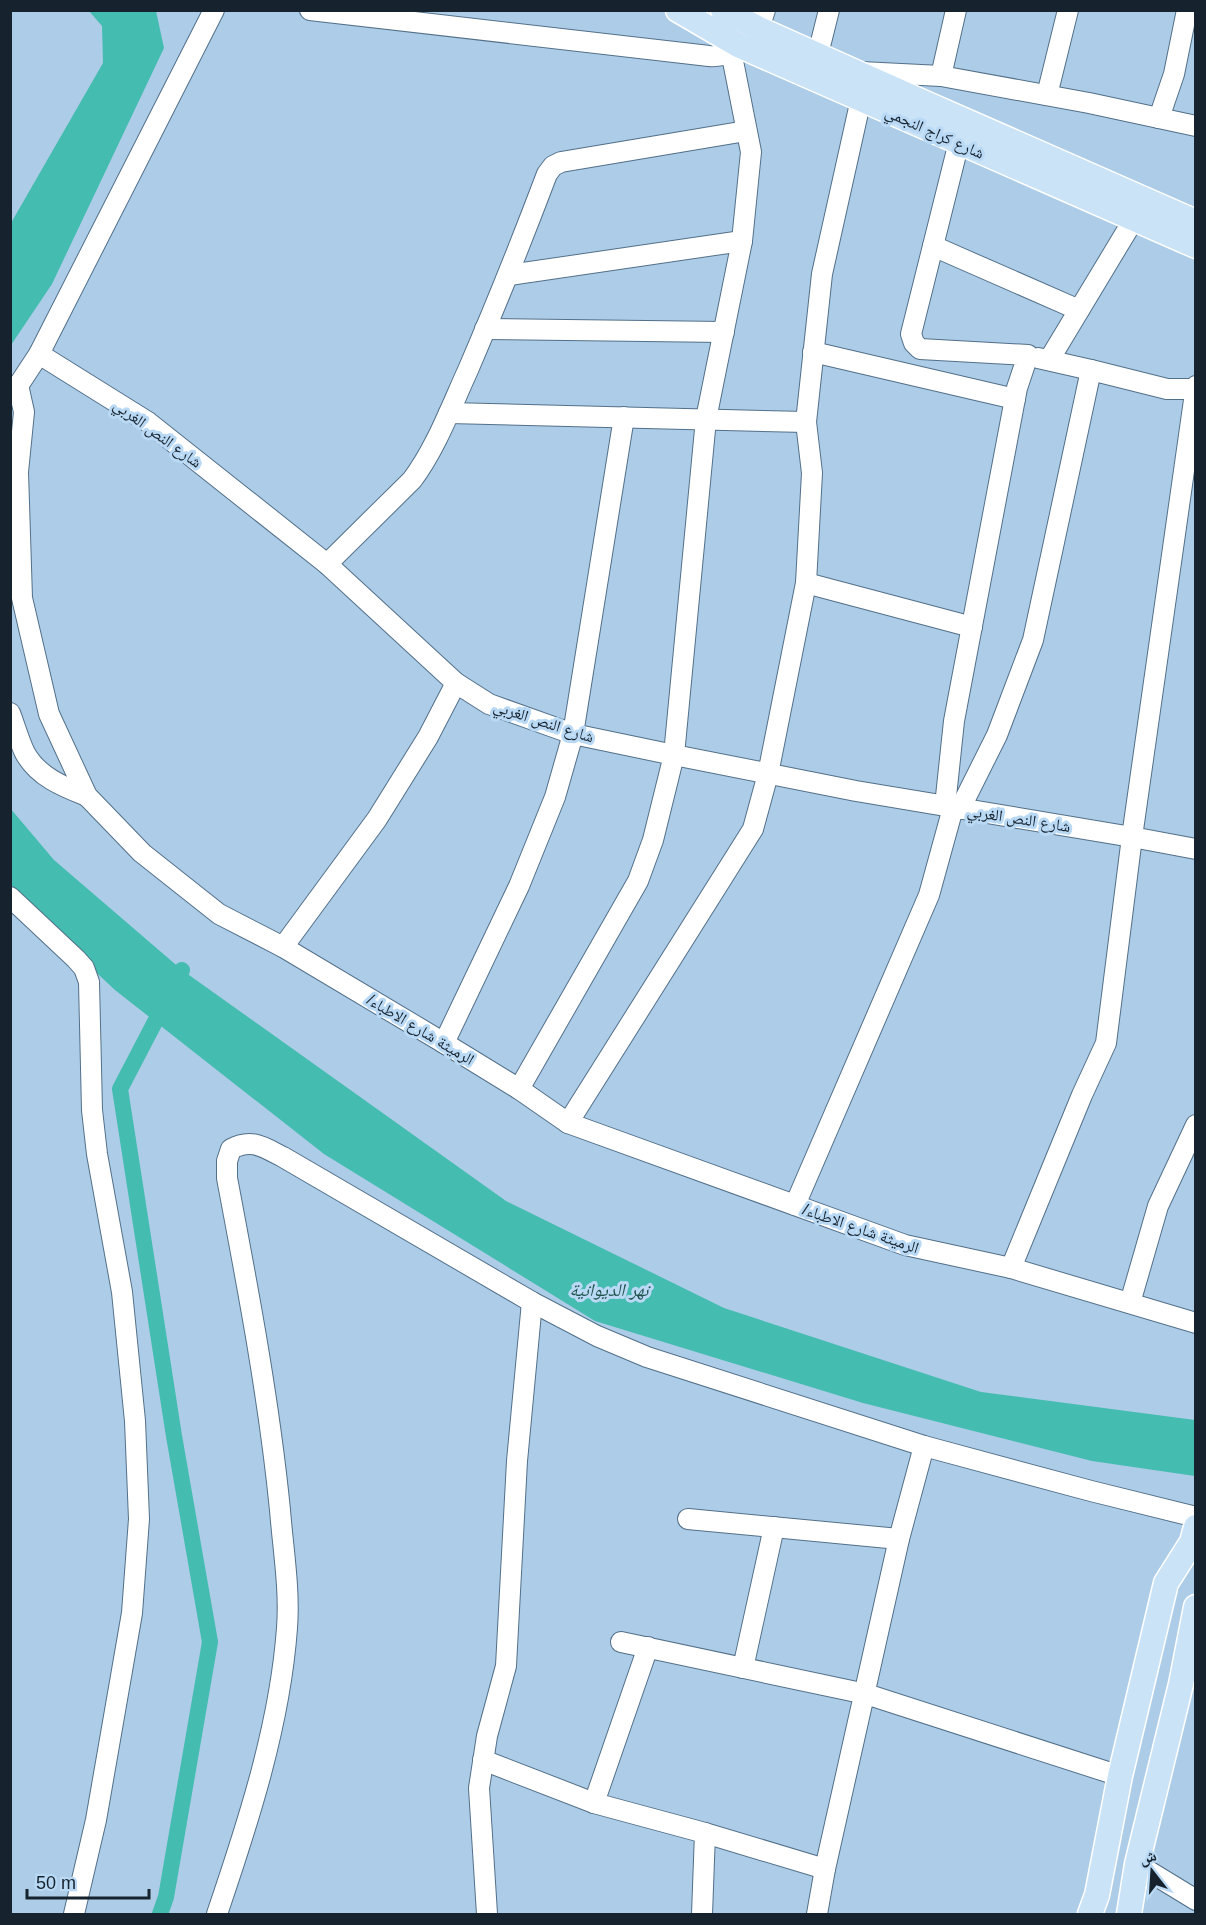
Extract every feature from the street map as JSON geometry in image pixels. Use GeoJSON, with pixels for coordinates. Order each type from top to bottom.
{"type":"FeatureCollection","features":[{"type":"Feature","properties":{"kind":"main road","name":"شارع كراج النجمي"},"geometry":{"type":"LineString","coordinates":[[678,10],[734,48],[861,99],[1196,246]]}},
{"type":"Feature","properties":{"kind":"main road"},"geometry":{"type":"LineString","coordinates":[[723,10],[757,20],[854,71],[1196,222]]}},
{"type":"Feature","properties":{"kind":"main road"},"geometry":{"type":"LineString","coordinates":[[1090,1914],[1097,1895],[1120,1776],[1166,1583],[1194,1540]]}},
{"type":"Feature","properties":{"kind":"main road"},"geometry":{"type":"LineString","coordinates":[[1129,1914],[1137,1864],[1181,1684],[1196,1607]]}},
{"type":"Feature","properties":{"kind":"street"},"geometry":{"type":"LineString","coordinates":[[14,391],[39,354],[214,10]]}},
{"type":"Feature","properties":{"kind":"street"},"geometry":{"type":"LineString","coordinates":[[310,10],[709,56],[724,55],[734,48],[757,20]]}},
{"type":"Feature","properties":{"kind":"street"},"geometry":{"type":"LineString","coordinates":[[818,54],[829,10]]}},
{"type":"Feature","properties":{"kind":"street"},"geometry":{"type":"LineString","coordinates":[[941,76],[956,10]]}},
{"type":"Feature","properties":{"kind":"street"},"geometry":{"type":"LineString","coordinates":[[1047,95],[1068,10]]}},
{"type":"Feature","properties":{"kind":"street"},"geometry":{"type":"LineString","coordinates":[[1159,118],[1174,74],[1186,10]]}},
{"type":"Feature","properties":{"kind":"street"},"geometry":{"type":"LineString","coordinates":[[519,1089],[638,881],[653,840],[674,755],[706,419],[742,241],[751,152],[734,48]]}},
{"type":"Feature","properties":{"kind":"street"},"geometry":{"type":"LineString","coordinates":[[854,71],[941,76],[1196,126]]}},
{"type":"Feature","properties":{"kind":"street"},"geometry":{"type":"LineString","coordinates":[[568,1123],[753,829],[768,774],[806,583],[812,473],[806,422],[813,352],[822,274],[861,99]]}},
{"type":"Feature","properties":{"kind":"street"},"geometry":{"type":"LineString","coordinates":[[327,564],[412,480],[422,467],[449,413],[509,275],[547,174],[554,166],[561,162],[746,131]]}},
{"type":"Feature","properties":{"kind":"street"},"geometry":{"type":"LineString","coordinates":[[959,142],[911,334],[914,343],[920,349],[1028,355],[1167,389],[1195,388],[1132,837],[1106,1042],[1011,1268]]}},
{"type":"Feature","properties":{"kind":"street"},"geometry":{"type":"LineString","coordinates":[[1049,360],[1134,219]]}},
{"type":"Feature","properties":{"kind":"street"},"geometry":{"type":"LineString","coordinates":[[509,275],[742,241]]}},
{"type":"Feature","properties":{"kind":"street"},"geometry":{"type":"LineString","coordinates":[[933,246],[1079,310]]}},
{"type":"Feature","properties":{"kind":"street"},"geometry":{"type":"LineString","coordinates":[[485,329],[724,332]]}},
{"type":"Feature","properties":{"kind":"street"},"geometry":{"type":"LineString","coordinates":[[813,352],[1015,399]]}},
{"type":"Feature","properties":{"kind":"street","name":"شارع النص الغربي"},"geometry":{"type":"LineString","coordinates":[[39,354],[148,422],[327,564],[456,683],[489,704],[573,734],[674,755],[856,792],[1196,849]]}},
{"type":"Feature","properties":{"kind":"street"},"geometry":{"type":"LineString","coordinates":[[795,1205],[929,895],[953,808],[954,721],[1015,399],[1028,355]]}},
{"type":"Feature","properties":{"kind":"street"},"geometry":{"type":"LineString","coordinates":[[953,808],[997,735],[1033,640],[1091,370]]}},
{"type":"Feature","properties":{"kind":"street","name":"/الرميثة شارع الاطباء"},"geometry":{"type":"LineString","coordinates":[[14,391],[24,412],[18,472],[22,598],[49,714],[87,795],[142,853],[219,914],[283,947],[444,1042],[568,1123],[905,1245],[1011,1268],[1196,1323]]}},
{"type":"Feature","properties":{"kind":"street"},"geometry":{"type":"LineString","coordinates":[[449,413],[806,422]]}},
{"type":"Feature","properties":{"kind":"street"},"geometry":{"type":"LineString","coordinates":[[444,1042],[519,886],[555,796],[573,734],[624,417]]}},
{"type":"Feature","properties":{"kind":"street"},"geometry":{"type":"LineString","coordinates":[[806,583],[972,627]]}},
{"type":"Feature","properties":{"kind":"street"},"geometry":{"type":"LineString","coordinates":[[283,947],[377,819],[428,737],[456,683]]}},
{"type":"Feature","properties":{"kind":"street"},"geometry":{"type":"LineString","coordinates":[[10,713],[26,754],[41,772],[58,784],[87,795]]}},
{"type":"Feature","properties":{"kind":"street"},"geometry":{"type":"LineString","coordinates":[[10,897],[76,959],[84,968],[89,982],[92,1110],[97,1154],[123,1292],[135,1421],[139,1519],[132,1613],[96,1820],[74,1914]]}},
{"type":"Feature","properties":{"kind":"street"},"geometry":{"type":"LineString","coordinates":[[1130,1303],[1158,1206],[1196,1125]]}},
{"type":"Feature","properties":{"kind":"street"},"geometry":{"type":"LineString","coordinates":[[217,1914],[243,1839],[270,1731],[282,1670],[287,1627],[287,1591],[274,1451],[256,1326],[227,1178],[226,1161],[231,1149],[241,1143],[256,1144],[283,1157],[532,1302],[597,1336],[647,1357],[924,1446],[1196,1517]]}},
{"type":"Feature","properties":{"kind":"street"},"geometry":{"type":"LineString","coordinates":[[487,1914],[479,1788],[487,1736],[506,1666],[517,1461],[532,1302]]}},
{"type":"Feature","properties":{"kind":"street"},"geometry":{"type":"LineString","coordinates":[[817,1914],[899,1539],[924,1446]]}},
{"type":"Feature","properties":{"kind":"street"},"geometry":{"type":"LineString","coordinates":[[688,1519],[899,1539]]}},
{"type":"Feature","properties":{"kind":"street"},"geometry":{"type":"LineString","coordinates":[[743,1668],[774,1527]]}},
{"type":"Feature","properties":{"kind":"street"},"geometry":{"type":"LineString","coordinates":[[621,1642],[866,1694],[1120,1776]]}},
{"type":"Feature","properties":{"kind":"street"},"geometry":{"type":"LineString","coordinates":[[594,1803],[648,1647]]}},
{"type":"Feature","properties":{"kind":"street"},"geometry":{"type":"LineString","coordinates":[[483,1760],[594,1803],[825,1869]]}},
{"type":"Feature","properties":{"kind":"street"},"geometry":{"type":"LineString","coordinates":[[702,1914],[705,1833]]}},
{"type":"Feature","properties":{"kind":"street"},"geometry":{"type":"LineString","coordinates":[[1137,1864],[1196,1900]]}},
{"type":"Feature","properties":{"kind":"water"},"geometry":{"type":"Polygon","coordinates":[[[89,11],[156,11],[164,48],[52,284],[11,345],[11,223],[103,63],[102,26],[89,11]]]}},
{"type":"Feature","properties":{"kind":"water","name":"نهر الديوانية"},"geometry":{"type":"Polygon","coordinates":[[[10,808],[54,860],[182,970],[506,1201],[724,1308],[981,1392],[1195,1420],[1195,1476],[1092,1461],[863,1403],[595,1321],[324,1154],[115,990],[11,893],[10,808]]]}},
{"type":"Feature","properties":{"kind":"waterway"},"geometry":{"type":"LineString","coordinates":[[160,1914],[166,1897],[210,1642],[174,1436],[120,1089],[182,970]]}}]}
